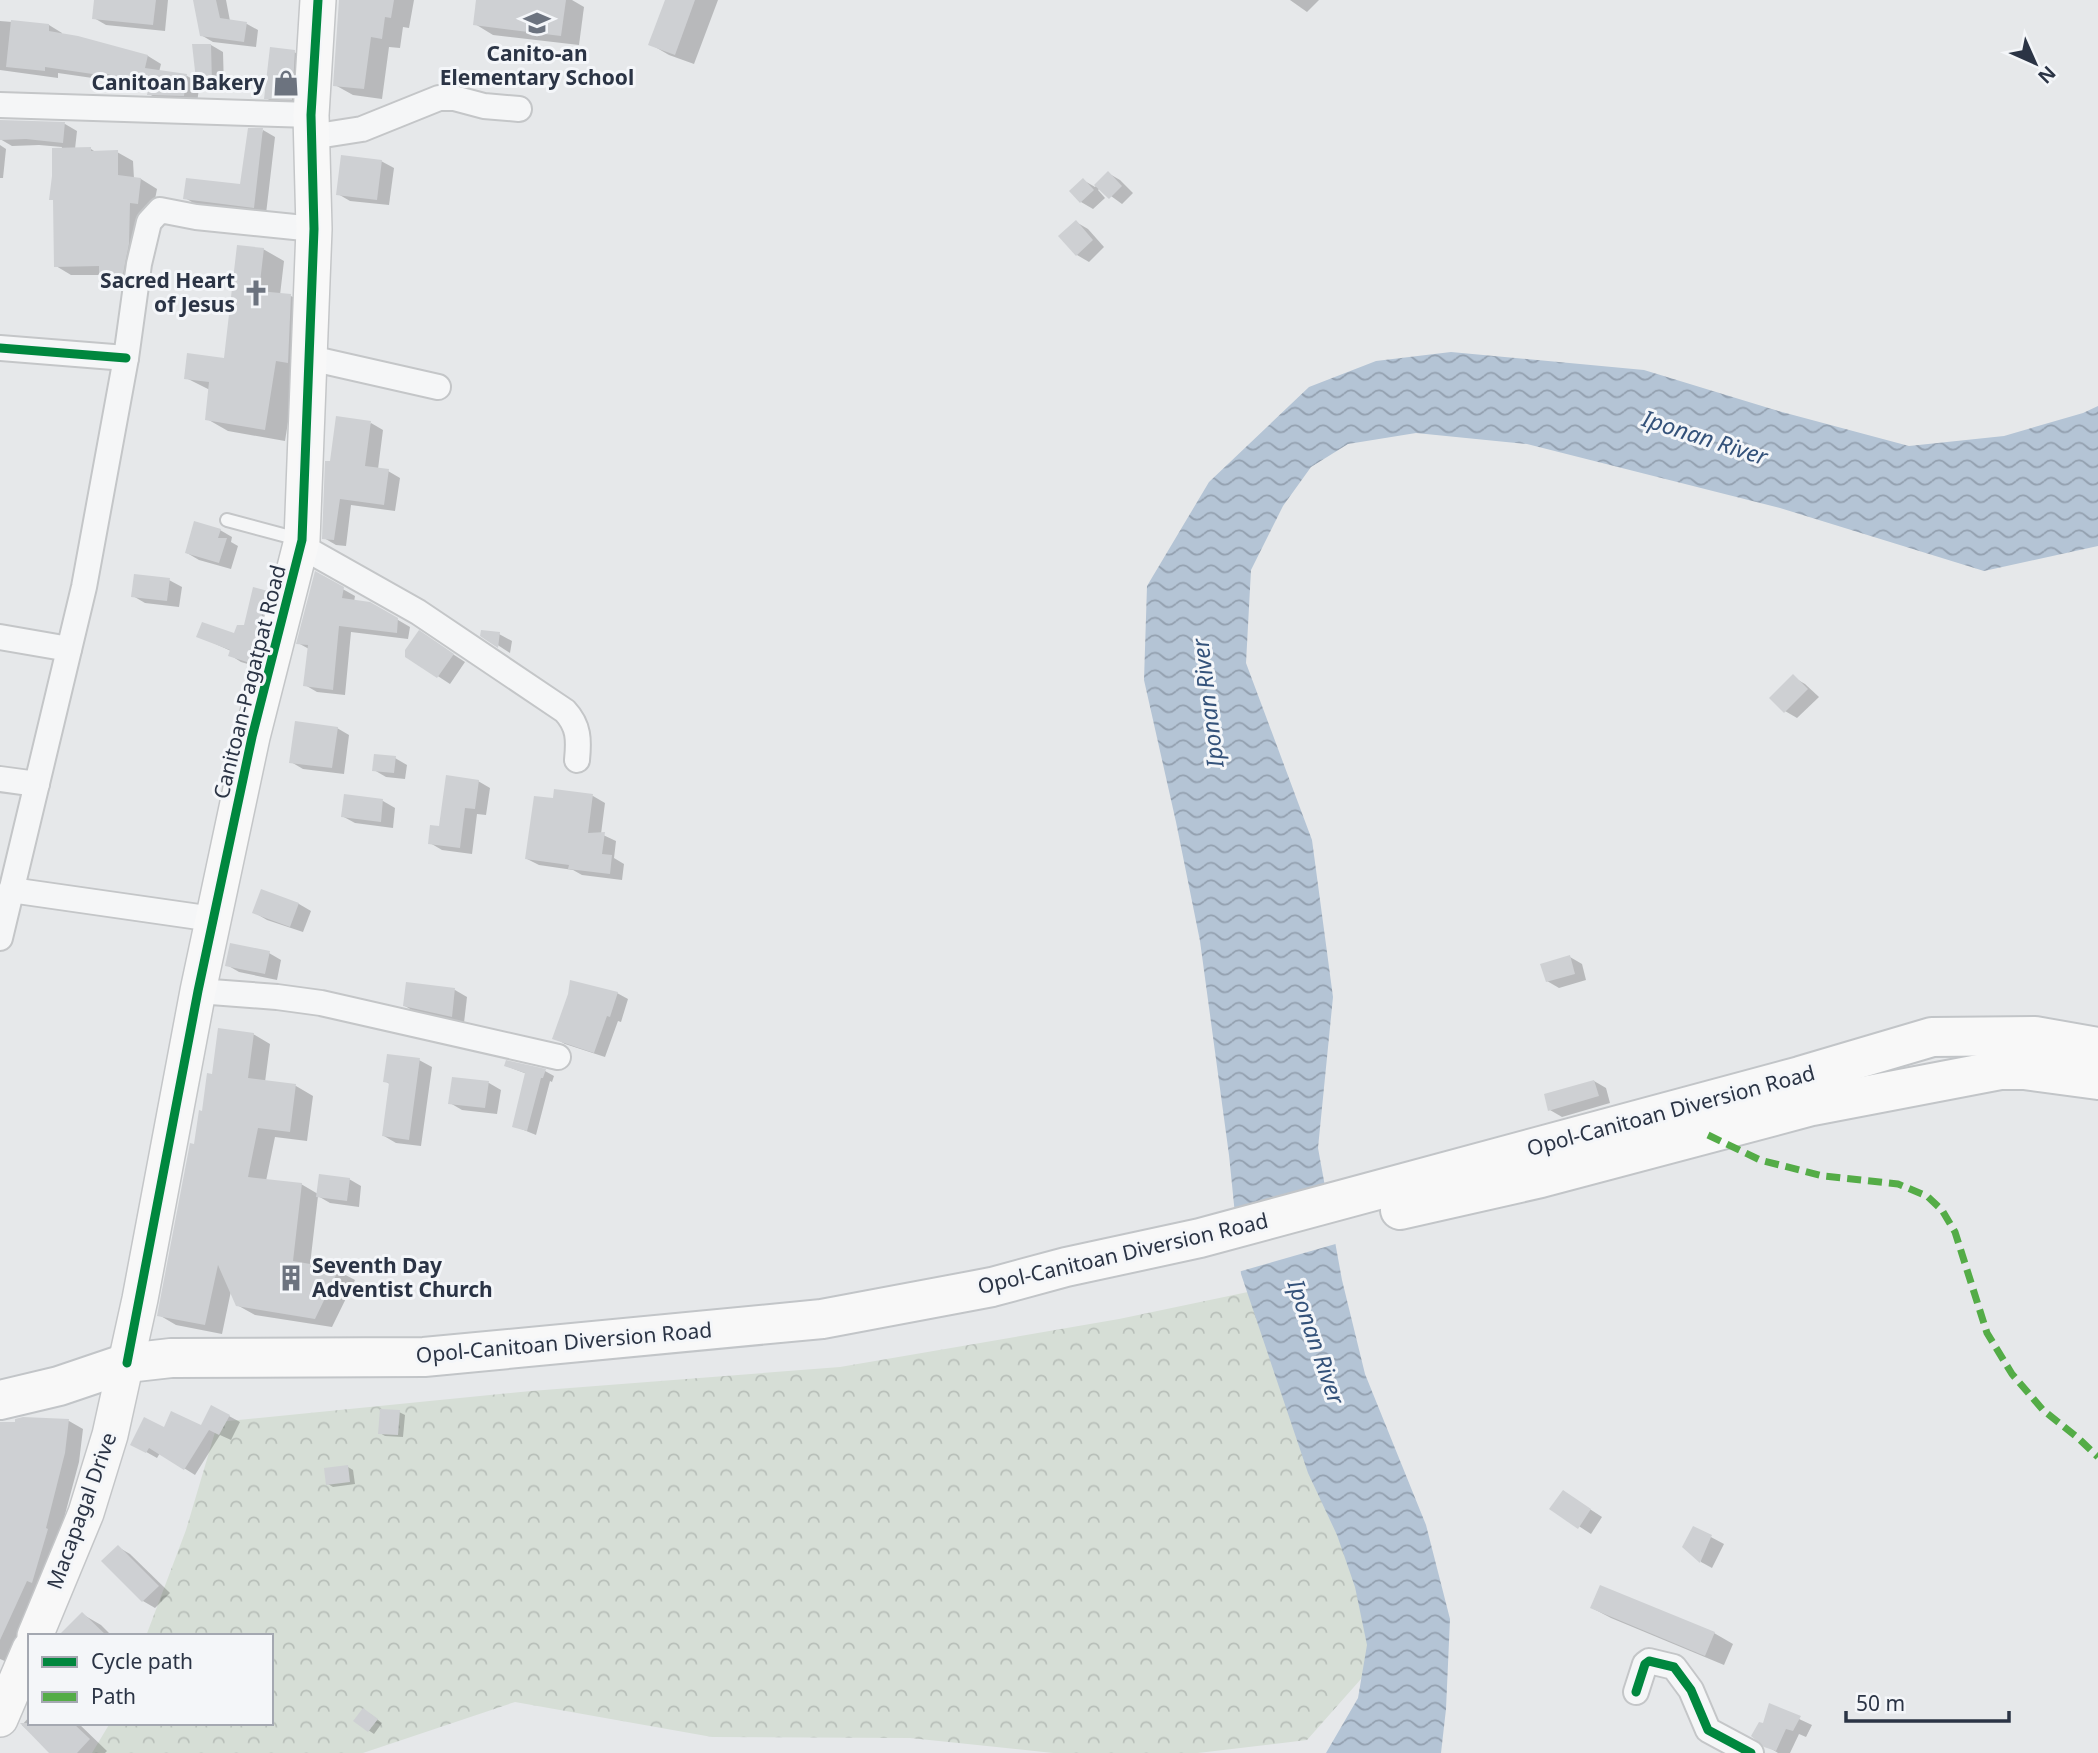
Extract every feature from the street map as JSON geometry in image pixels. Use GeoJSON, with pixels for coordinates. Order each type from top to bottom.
{"type":"FeatureCollection","features":[{"type":"Feature","properties":{"kind":"main road","name":"Opol-Canitoan Diversion Road"},"geometry":{"type":"LineString","coordinates":[[1245,1226],[1312,1230],[1349,1210],[1932,1037],[2035,1036],[2098,1047]]}},
{"type":"Feature","properties":{"kind":"main road","name":"Opol-Canitoan Diversion Road"},"geometry":{"type":"LineString","coordinates":[[0,1400],[125,1374],[171,1358],[424,1357],[822,1319],[992,1287],[1245,1226],[1541,1178],[1812,1106],[1873,1093],[2000,1070],[2024,1070],[2098,1080]]}},
{"type":"Feature","properties":{"kind":"street","name":"Canitoan-Pagatpat Road"},"geometry":{"type":"LineString","coordinates":[[125,1374],[213,919],[252,737],[301,543],[310,358],[314,229],[311,126],[318,0]]}},
{"type":"Feature","properties":{"kind":"street"},"geometry":{"type":"LineString","coordinates":[[0,105],[362,129],[439,99],[454,98],[484,106],[519,109]]}},
{"type":"Feature","properties":{"kind":"street"},"geometry":{"type":"LineString","coordinates":[[0,937],[84,587],[126,358],[139,264],[149,222],[160,210],[196,218],[314,229]]}},
{"type":"Feature","properties":{"kind":"street"},"geometry":{"type":"LineString","coordinates":[[0,348],[126,358]]}},
{"type":"Feature","properties":{"kind":"street"},"geometry":{"type":"LineString","coordinates":[[310,358],[438,387]]}},
{"type":"Feature","properties":{"kind":"street"},"geometry":{"type":"LineString","coordinates":[[301,543],[418,612],[565,710],[574,721],[579,738],[577,760]]}},
{"type":"Feature","properties":{"kind":"street"},"geometry":{"type":"LineString","coordinates":[[0,637],[69,649]]}},
{"type":"Feature","properties":{"kind":"street"},"geometry":{"type":"LineString","coordinates":[[0,779],[37,784]]}},
{"type":"Feature","properties":{"kind":"street"},"geometry":{"type":"LineString","coordinates":[[11,890],[213,919]]}},
{"type":"Feature","properties":{"kind":"street"},"geometry":{"type":"LineString","coordinates":[[198,991],[321,1003],[558,1057]]}},
{"type":"Feature","properties":{"kind":"street","name":"Macapagal Drive"},"geometry":{"type":"LineString","coordinates":[[36,1634],[86,1513],[125,1374]]}},
{"type":"Feature","properties":{"kind":"street"},"geometry":{"type":"LineString","coordinates":[[0,1719],[28,1654]]}},
{"type":"Feature","properties":{"kind":"street"},"geometry":{"type":"LineString","coordinates":[[1636,1692],[1645,1664],[1649,1661],[1674,1667],[1691,1690],[1708,1730],[1751,1753]]}},
{"type":"Feature","properties":{"kind":"lane"},"geometry":{"type":"LineString","coordinates":[[227,520],[301,543]]}},
{"type":"Feature","properties":{"kind":"green space"},"geometry":{"type":"Polygon","coordinates":[[[1267,1288],[1384,1653],[1307,1740],[1198,1753],[1053,1753],[910,1738],[712,1737],[515,1702],[363,1753],[92,1753],[109,1725],[273,1725],[273,1634],[147,1634],[186,1530],[218,1422],[531,1391],[840,1367],[1119,1319],[1267,1288]]]}},
{"type":"Feature","properties":{"kind":"water","name":"Iponan River"},"geometry":{"type":"Polygon","coordinates":[[[1451,352],[1644,370],[1782,412],[1909,446],[2004,436],[2083,413],[2098,406],[2098,546],[1984,571],[1780,508],[1527,444],[1416,433],[1348,444],[1311,467],[1283,506],[1251,570],[1246,663],[1312,840],[1333,997],[1318,1148],[1342,1280],[1365,1374],[1426,1525],[1450,1619],[1441,1753],[1326,1753],[1358,1698],[1367,1645],[1355,1587],[1337,1535],[1308,1473],[1241,1274],[1229,1155],[1200,941],[1144,680],[1147,586],[1209,482],[1309,387],[1376,361],[1451,352]]]}},
{"type":"Feature","properties":{"kind":"pier"},"geometry":{"type":"Polygon","coordinates":[[[1329,1188],[1339,1243],[1238,1272],[1232,1216],[1329,1188]]]}},
{"type":"Feature","properties":{"kind":"building"},"geometry":{"type":"Polygon","coordinates":[[[94,0],[156,0],[153,25],[92,19],[94,0]]]}},
{"type":"Feature","properties":{"kind":"building"},"geometry":{"type":"Polygon","coordinates":[[[193,0],[216,0],[220,18],[247,22],[244,42],[200,36],[193,0]]]}},
{"type":"Feature","properties":{"kind":"building"},"geometry":{"type":"Polygon","coordinates":[[[339,0],[394,0],[391,18],[385,17],[382,39],[371,37],[364,89],[333,86],[339,0]]]}},
{"type":"Feature","properties":{"kind":"building"},"geometry":{"type":"Polygon","coordinates":[[[476,0],[566,0],[561,36],[473,25],[476,0]]]}},
{"type":"Feature","properties":{"kind":"building"},"geometry":{"type":"Polygon","coordinates":[[[665,0],[695,0],[675,55],[648,45],[665,0]]]}},
{"type":"Feature","properties":{"kind":"building"},"geometry":{"type":"Polygon","coordinates":[[[11,20],[49,24],[49,31],[148,55],[145,68],[187,74],[184,96],[147,95],[149,85],[107,74],[45,67],[45,71],[6,67],[11,20]]]}},
{"type":"Feature","properties":{"kind":"building"},"geometry":{"type":"Polygon","coordinates":[[[192,44],[211,44],[212,84],[196,80],[192,44]]]}},
{"type":"Feature","properties":{"kind":"building"},"geometry":{"type":"Polygon","coordinates":[[[270,47],[295,50],[292,100],[264,99],[270,47]]]}},
{"type":"Feature","properties":{"kind":"building"},"geometry":{"type":"Polygon","coordinates":[[[0,120],[65,122],[63,143],[26,139],[0,140],[0,120]]]}},
{"type":"Feature","properties":{"kind":"building"},"geometry":{"type":"Polygon","coordinates":[[[248,128],[263,128],[254,208],[183,199],[186,178],[240,184],[248,128]]]}},
{"type":"Feature","properties":{"kind":"building"},"geometry":{"type":"Polygon","coordinates":[[[91,147],[91,151],[118,150],[118,175],[141,178],[138,204],[130,203],[129,244],[122,279],[99,278],[99,266],[54,267],[53,200],[49,200],[52,148],[91,147]]]}},
{"type":"Feature","properties":{"kind":"building"},"geometry":{"type":"Polygon","coordinates":[[[341,155],[382,160],[377,200],[336,195],[341,155]]]}},
{"type":"Feature","properties":{"kind":"building"},"geometry":{"type":"Polygon","coordinates":[[[1108,171],[1122,186],[1109,199],[1094,185],[1108,171]]]}},
{"type":"Feature","properties":{"kind":"building"},"geometry":{"type":"Polygon","coordinates":[[[1083,178],[1094,190],[1080,203],[1069,191],[1083,178]]]}},
{"type":"Feature","properties":{"kind":"building"},"geometry":{"type":"Polygon","coordinates":[[[1076,220],[1093,240],[1076,256],[1058,236],[1076,220]]]}},
{"type":"Feature","properties":{"kind":"building"},"geometry":{"type":"Polygon","coordinates":[[[237,245],[264,248],[259,291],[291,294],[288,363],[276,361],[265,430],[205,420],[209,382],[184,379],[187,353],[224,358],[237,245]]]}},
{"type":"Feature","properties":{"kind":"building"},"geometry":{"type":"Polygon","coordinates":[[[336,416],[371,421],[365,466],[389,469],[384,505],[340,499],[334,540],[322,539],[325,461],[330,461],[336,416]]]}},
{"type":"Feature","properties":{"kind":"building"},"geometry":{"type":"Polygon","coordinates":[[[194,521],[221,529],[218,538],[227,538],[219,563],[185,553],[194,521]]]}},
{"type":"Feature","properties":{"kind":"building"},"geometry":{"type":"Polygon","coordinates":[[[315,571],[344,587],[342,598],[370,602],[398,618],[397,633],[339,626],[333,690],[303,686],[308,645],[296,644],[315,571]]]}},
{"type":"Feature","properties":{"kind":"building"},"geometry":{"type":"Polygon","coordinates":[[[134,574],[170,578],[167,601],[131,597],[134,574]]]}},
{"type":"Feature","properties":{"kind":"building"},"geometry":{"type":"Polygon","coordinates":[[[253,587],[268,591],[250,663],[228,656],[230,650],[196,637],[202,622],[234,633],[237,625],[244,625],[253,587]]]}},
{"type":"Feature","properties":{"kind":"building"},"geometry":{"type":"Polygon","coordinates":[[[419,630],[454,654],[437,678],[405,657],[405,650],[419,630]]]}},
{"type":"Feature","properties":{"kind":"building"},"geometry":{"type":"Polygon","coordinates":[[[481,630],[500,632],[498,648],[480,636],[481,630]]]}},
{"type":"Feature","properties":{"kind":"building"},"geometry":{"type":"Polygon","coordinates":[[[1793,674],[1808,689],[1784,713],[1769,698],[1793,674]]]}},
{"type":"Feature","properties":{"kind":"building"},"geometry":{"type":"Polygon","coordinates":[[[295,721],[338,727],[332,768],[289,763],[295,721]]]}},
{"type":"Feature","properties":{"kind":"building"},"geometry":{"type":"Polygon","coordinates":[[[374,754],[396,756],[394,773],[372,771],[374,754]]]}},
{"type":"Feature","properties":{"kind":"building"},"geometry":{"type":"Polygon","coordinates":[[[446,775],[479,780],[475,809],[465,808],[460,848],[428,844],[430,825],[439,826],[446,775]]]}},
{"type":"Feature","properties":{"kind":"building"},"geometry":{"type":"Polygon","coordinates":[[[554,789],[593,794],[588,833],[605,832],[602,854],[612,855],[610,874],[568,869],[569,865],[525,859],[534,796],[553,798],[554,789]]]}},
{"type":"Feature","properties":{"kind":"building"},"geometry":{"type":"Polygon","coordinates":[[[344,794],[383,799],[381,822],[341,817],[344,794]]]}},
{"type":"Feature","properties":{"kind":"building"},"geometry":{"type":"Polygon","coordinates":[[[261,889],[299,903],[290,927],[252,913],[261,889]]]}},
{"type":"Feature","properties":{"kind":"building"},"geometry":{"type":"Polygon","coordinates":[[[230,943],[270,951],[265,974],[225,966],[230,943]]]}},
{"type":"Feature","properties":{"kind":"building"},"geometry":{"type":"Polygon","coordinates":[[[1570,955],[1575,974],[1546,982],[1540,964],[1570,955]]]}},
{"type":"Feature","properties":{"kind":"building"},"geometry":{"type":"Polygon","coordinates":[[[570,980],[618,992],[594,1053],[552,1039],[568,994],[570,980]]]}},
{"type":"Feature","properties":{"kind":"building"},"geometry":{"type":"Polygon","coordinates":[[[406,982],[455,988],[452,1017],[403,1006],[406,982]]]}},
{"type":"Feature","properties":{"kind":"building"},"geometry":{"type":"Polygon","coordinates":[[[218,1028],[254,1033],[248,1078],[296,1084],[290,1132],[258,1128],[248,1177],[302,1183],[293,1261],[339,1269],[315,1319],[236,1306],[218,1265],[205,1325],[157,1316],[190,1143],[194,1144],[207,1073],[212,1074],[218,1028]]]}},
{"type":"Feature","properties":{"kind":"building"},"geometry":{"type":"Polygon","coordinates":[[[387,1054],[420,1058],[409,1140],[382,1136],[389,1083],[383,1082],[387,1054]]]}},
{"type":"Feature","properties":{"kind":"building"},"geometry":{"type":"Polygon","coordinates":[[[506,1060],[546,1069],[541,1078],[527,1131],[512,1127],[525,1073],[504,1066],[506,1060]]]}},
{"type":"Feature","properties":{"kind":"building"},"geometry":{"type":"Polygon","coordinates":[[[452,1077],[489,1081],[485,1108],[448,1104],[452,1077]]]}},
{"type":"Feature","properties":{"kind":"building"},"geometry":{"type":"Polygon","coordinates":[[[1594,1080],[1599,1096],[1548,1111],[1544,1094],[1594,1080]]]}},
{"type":"Feature","properties":{"kind":"building"},"geometry":{"type":"Polygon","coordinates":[[[319,1174],[350,1178],[347,1201],[316,1197],[319,1174]]]}},
{"type":"Feature","properties":{"kind":"building"},"geometry":{"type":"Polygon","coordinates":[[[211,1405],[230,1415],[219,1435],[209,1430],[184,1470],[149,1448],[146,1453],[130,1445],[144,1417],[164,1427],[171,1411],[201,1425],[211,1405]]]}},
{"type":"Feature","properties":{"kind":"building"},"geometry":{"type":"Polygon","coordinates":[[[380,1409],[400,1410],[398,1435],[378,1434],[380,1409]]]}},
{"type":"Feature","properties":{"kind":"building"},"geometry":{"type":"Polygon","coordinates":[[[15,1419],[69,1419],[65,1453],[46,1528],[48,1529],[32,1583],[27,1581],[0,1640],[0,1422],[15,1422],[15,1419]]]}},
{"type":"Feature","properties":{"kind":"building"},"geometry":{"type":"Polygon","coordinates":[[[348,1465],[350,1482],[326,1485],[324,1468],[348,1465]]]}},
{"type":"Feature","properties":{"kind":"building"},"geometry":{"type":"Polygon","coordinates":[[[1563,1490],[1591,1509],[1578,1529],[1549,1509],[1563,1490]]]}},
{"type":"Feature","properties":{"kind":"building"},"geometry":{"type":"Polygon","coordinates":[[[1693,1526],[1712,1535],[1700,1563],[1682,1547],[1693,1526]]]}},
{"type":"Feature","properties":{"kind":"building"},"geometry":{"type":"Polygon","coordinates":[[[118,1545],[159,1586],[142,1602],[101,1561],[118,1545]]]}},
{"type":"Feature","properties":{"kind":"building"},"geometry":{"type":"Polygon","coordinates":[[[1600,1585],[1715,1632],[1705,1656],[1590,1608],[1600,1585]]]}},
{"type":"Feature","properties":{"kind":"building"},"geometry":{"type":"Polygon","coordinates":[[[82,1612],[105,1634],[60,1634],[82,1612]]]}},
{"type":"Feature","properties":{"kind":"building"},"geometry":{"type":"Polygon","coordinates":[[[1769,1703],[1801,1716],[1793,1731],[1786,1729],[1776,1751],[1764,1747],[1751,1736],[1759,1722],[1763,1723],[1769,1703]]]}},
{"type":"Feature","properties":{"kind":"building"},"geometry":{"type":"Polygon","coordinates":[[[363,1708],[378,1719],[368,1732],[353,1721],[363,1708]]]}},
{"type":"Feature","properties":{"kind":"building"},"geometry":{"type":"Polygon","coordinates":[[[20,1723],[75,1725],[90,1739],[77,1753],[49,1753],[20,1723]]]}},
{"type":"Feature","properties":{"kind":"marked path"},"geometry":{"type":"LineString","coordinates":[[1708,1135],[1760,1160],[1823,1176],[1898,1184],[1927,1196],[1942,1210],[1955,1232],[1987,1333],[2012,1374],[2043,1410],[2098,1457]]}},
{"type":"Feature","properties":{"kind":"cycle path"},"geometry":{"type":"LineString","coordinates":[[127,1363],[198,991],[252,737],[302,540],[314,229],[311,115],[318,0]]}},
{"type":"Feature","properties":{"kind":"cycle path"},"geometry":{"type":"LineString","coordinates":[[0,348],[126,358]]}},
{"type":"Feature","properties":{"kind":"cycle path"},"geometry":{"type":"LineString","coordinates":[[1636,1692],[1645,1664],[1649,1661],[1674,1667],[1691,1690],[1708,1730],[1751,1753]]}},
{"type":"Feature","properties":{"kind":"place","name":"Canito-an Elementary School"},"geometry":{"type":"Point","coordinates":[537,23]}},
{"type":"Feature","properties":{"kind":"place","name":"Canitoan Bakery"},"geometry":{"type":"Point","coordinates":[286,83]}},
{"type":"Feature","properties":{"kind":"place","name":"Sacred Heart of Jesus"},"geometry":{"type":"Point","coordinates":[256,293]}},
{"type":"Feature","properties":{"kind":"place","name":"Seventh Day Adventist Church"},"geometry":{"type":"Point","coordinates":[291,1278]}}]}
